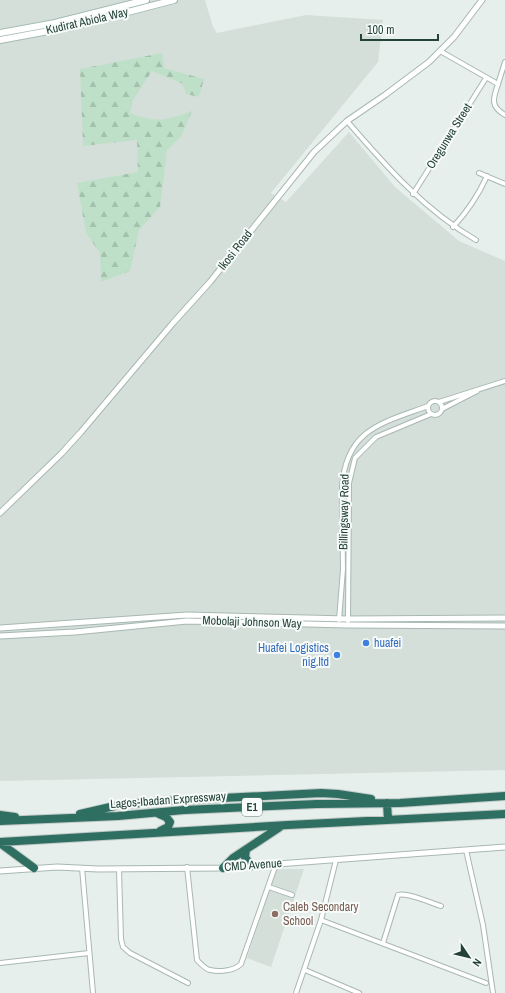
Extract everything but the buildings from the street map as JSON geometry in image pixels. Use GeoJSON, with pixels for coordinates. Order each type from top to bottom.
{"type":"FeatureCollection","features":[{"type":"Feature","properties":{"kind":"highway"},"geometry":{"type":"LineString","coordinates":[[71,818],[112,807],[163,801],[321,793],[361,797],[383,803],[388,820]]}},
{"type":"Feature","properties":{"kind":"highway","name":"Lagos-Ibadan Expressway"},"geometry":{"type":"LineString","coordinates":[[0,822],[158,813],[184,810],[317,804],[383,803],[505,796]]}},
{"type":"Feature","properties":{"kind":"highway"},"geometry":{"type":"LineString","coordinates":[[151,833],[165,830],[170,824],[168,819],[158,813]]}},
{"type":"Feature","properties":{"kind":"highway","name":"E1"},"geometry":{"type":"LineString","coordinates":[[0,843],[288,824],[505,814]]}},
{"type":"Feature","properties":{"kind":"highway"},"geometry":{"type":"LineString","coordinates":[[0,815],[32,820]]}},
{"type":"Feature","properties":{"kind":"highway"},"geometry":{"type":"LineString","coordinates":[[223,868],[233,858],[271,831],[288,824]]}},
{"type":"Feature","properties":{"kind":"highway"},"geometry":{"type":"LineString","coordinates":[[0,843],[34,868]]}},
{"type":"Feature","properties":{"kind":"highway"},"geometry":{"type":"LineString","coordinates":[[246,850],[245,857],[251,866]]}},
{"type":"Feature","properties":{"kind":"main road","name":"Kudirat Abiola Way"},"geometry":{"type":"LineString","coordinates":[[0,33],[55,23],[146,0]]}},
{"type":"Feature","properties":{"kind":"main road","name":"Kudirat Abiola Way"},"geometry":{"type":"LineString","coordinates":[[0,40],[70,27],[174,0]]}},
{"type":"Feature","properties":{"kind":"street","name":"Ikosi Road"},"geometry":{"type":"LineString","coordinates":[[0,513],[61,454],[173,322],[210,282],[301,167],[347,121],[414,74],[440,51],[454,37],[482,0]]}},
{"type":"Feature","properties":{"kind":"street"},"geometry":{"type":"LineString","coordinates":[[440,51],[498,84]]}},
{"type":"Feature","properties":{"kind":"street"},"geometry":{"type":"LineString","coordinates":[[505,62],[493,100],[495,106],[505,115]]}},
{"type":"Feature","properties":{"kind":"street","name":"Oregunwa Street"},"geometry":{"type":"LineString","coordinates":[[412,194],[486,78]]}},
{"type":"Feature","properties":{"kind":"street"},"geometry":{"type":"LineString","coordinates":[[347,121],[383,164],[412,194],[453,227],[476,240]]}},
{"type":"Feature","properties":{"kind":"street"},"geometry":{"type":"LineString","coordinates":[[479,173],[505,184]]}},
{"type":"Feature","properties":{"kind":"street"},"geometry":{"type":"LineString","coordinates":[[453,227],[480,194],[487,176]]}},
{"type":"Feature","properties":{"kind":"street"},"geometry":{"type":"LineString","coordinates":[[479,390],[468,397],[442,409],[438,414],[431,414],[428,406],[433,401],[439,402],[505,381]]}},
{"type":"Feature","properties":{"kind":"street"},"geometry":{"type":"LineString","coordinates":[[439,402],[442,409]]}},
{"type":"Feature","properties":{"kind":"street","name":"Billingsway Road"},"geometry":{"type":"LineString","coordinates":[[339,622],[343,569],[342,487],[343,474],[350,454],[364,435],[375,426],[428,406]]}},
{"type":"Feature","properties":{"kind":"street","name":"Billingsway Road"},"geometry":{"type":"LineString","coordinates":[[348,622],[349,483],[355,458],[376,436],[431,414]]}},
{"type":"Feature","properties":{"kind":"street","name":"Mobolaji Johnson Way"},"geometry":{"type":"LineString","coordinates":[[0,628],[64,625],[144,617],[187,615],[339,622]]}},
{"type":"Feature","properties":{"kind":"street","name":"Mobolaji Johnson Way"},"geometry":{"type":"LineString","coordinates":[[0,636],[81,632],[187,620],[348,622],[505,618]]}},
{"type":"Feature","properties":{"kind":"street","name":"Mobolaji Johnson Way"},"geometry":{"type":"LineString","coordinates":[[348,622],[505,626]]}},
{"type":"Feature","properties":{"kind":"street","name":"CMD Avenue"},"geometry":{"type":"LineString","coordinates":[[0,870],[34,868],[223,868],[505,848]]}},
{"type":"Feature","properties":{"kind":"street"},"geometry":{"type":"LineString","coordinates":[[466,850],[483,925],[493,993]]}},
{"type":"Feature","properties":{"kind":"street"},"geometry":{"type":"LineString","coordinates":[[296,993],[321,920],[336,860]]}},
{"type":"Feature","properties":{"kind":"street"},"geometry":{"type":"LineString","coordinates":[[187,867],[197,960],[209,970],[232,970],[241,964],[276,864]]}},
{"type":"Feature","properties":{"kind":"street"},"geometry":{"type":"LineString","coordinates":[[82,868],[93,993]]}},
{"type":"Feature","properties":{"kind":"street"},"geometry":{"type":"LineString","coordinates":[[119,869],[121,939],[123,946],[130,953],[188,983]]}},
{"type":"Feature","properties":{"kind":"street"},"geometry":{"type":"LineString","coordinates":[[268,887],[292,895]]}},
{"type":"Feature","properties":{"kind":"street"},"geometry":{"type":"LineString","coordinates":[[383,943],[398,895],[402,894],[441,906]]}},
{"type":"Feature","properties":{"kind":"street"},"geometry":{"type":"LineString","coordinates":[[321,920],[486,983]]}},
{"type":"Feature","properties":{"kind":"street"},"geometry":{"type":"LineString","coordinates":[[0,963],[89,952]]}},
{"type":"Feature","properties":{"kind":"street"},"geometry":{"type":"LineString","coordinates":[[305,970],[359,993]]}},
{"type":"Feature","properties":{"kind":"shaded area"},"geometry":{"type":"Polygon","coordinates":[[[0,0],[205,0],[213,27],[217,33],[306,15],[383,20],[378,62],[271,193],[286,202],[349,132],[395,187],[459,241],[505,261],[505,770],[0,781],[0,0]]]}},
{"type":"Feature","properties":{"kind":"shaded area","name":"Caleb Secondary School"},"geometry":{"type":"Polygon","coordinates":[[[276,869],[304,869],[271,967],[247,958],[276,869]]]}},
{"type":"Feature","properties":{"kind":"green space"},"geometry":{"type":"Polygon","coordinates":[[[162,53],[164,68],[204,79],[199,97],[186,94],[183,84],[152,71],[133,100],[130,113],[148,118],[161,120],[192,111],[182,135],[167,150],[160,207],[139,230],[130,271],[101,282],[100,253],[86,233],[77,183],[138,172],[137,140],[83,146],[80,69],[162,53]]]}},
{"type":"Feature","properties":{"kind":"place","name":"huafei"},"geometry":{"type":"Point","coordinates":[366,643]}},
{"type":"Feature","properties":{"kind":"place","name":"Huafei Logistics nig.ltd"},"geometry":{"type":"Point","coordinates":[337,655]}},
{"type":"Feature","properties":{"kind":"place","name":"Caleb Secondary School"},"geometry":{"type":"Point","coordinates":[275,914]}}]}
